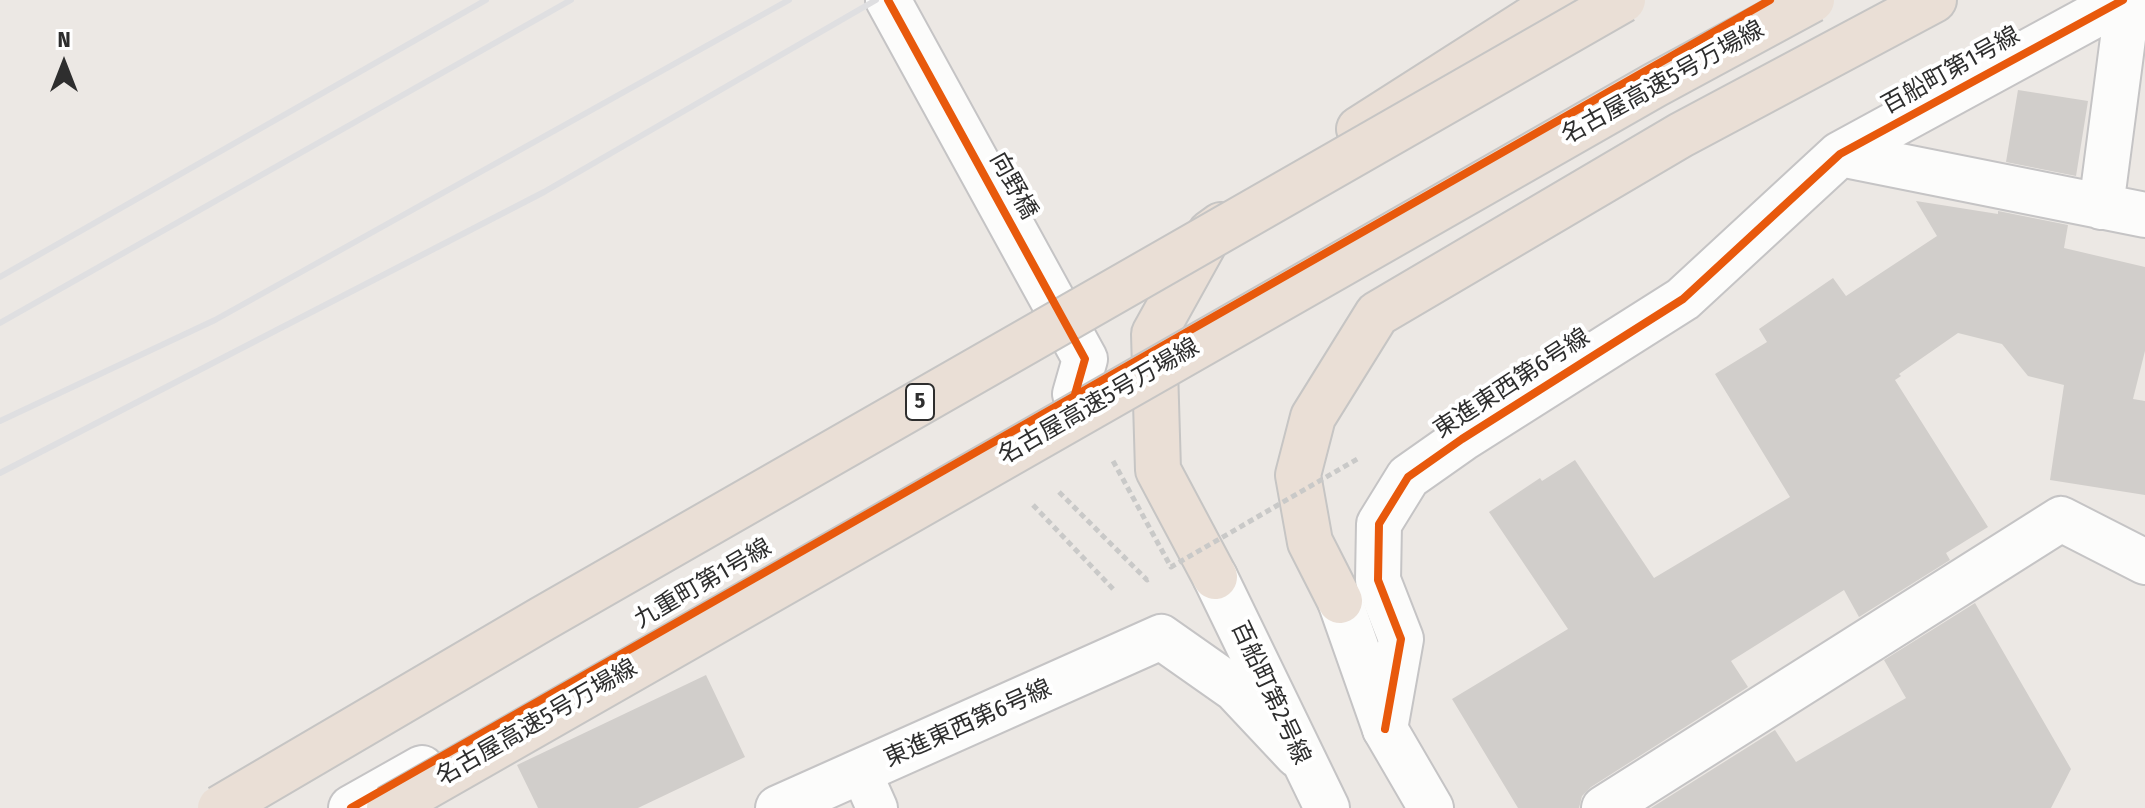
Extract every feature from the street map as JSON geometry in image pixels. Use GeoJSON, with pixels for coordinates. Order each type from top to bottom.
{"type":"FeatureCollection","features":[{"type":"Feature","properties":{"kind":"highway"},"geometry":{"type":"LineString","coordinates":[[1215,577],[1158,470],[1154,334],[1210,233],[1314,158],[1561,0]]}},
{"type":"Feature","properties":{"kind":"highway","name":"5"},"geometry":{"type":"LineString","coordinates":[[220,808],[542,619],[1623,0]]}},
{"type":"Feature","properties":{"kind":"highway","name":"名古屋高速5号万場線"},"geometry":{"type":"LineString","coordinates":[[389,808],[1655,85],[1812,0]]}},
{"type":"Feature","properties":{"kind":"highway"},"geometry":{"type":"LineString","coordinates":[[1340,601],[1310,542],[1298,475],[1313,417],[1377,314],[1681,135],[1934,0]]}},
{"type":"Feature","properties":{"kind":"street","name":"向野橋"},"geometry":{"type":"LineString","coordinates":[[888,0],[1085,359],[1075,394]]}},
{"type":"Feature","properties":{"kind":"street","name":"百船町第1号線"},"geometry":{"type":"LineString","coordinates":[[1840,154],[2126,0]]}},
{"type":"Feature","properties":{"kind":"street"},"geometry":{"type":"LineString","coordinates":[[2101,207],[2126,0]]}},
{"type":"Feature","properties":{"kind":"street"},"geometry":{"type":"LineString","coordinates":[[1840,154],[2145,215]]}},
{"type":"Feature","properties":{"kind":"street","name":"東進東西第6号線"},"geometry":{"type":"LineString","coordinates":[[1385,729],[1401,639],[1378,580],[1379,524],[1408,477],[1462,439],[1683,299],[1840,154]]}},
{"type":"Feature","properties":{"kind":"street","name":"九重町第1号線"},"geometry":{"type":"LineString","coordinates":[[351,808],[1075,394]]}},
{"type":"Feature","properties":{"kind":"street"},"geometry":{"type":"LineString","coordinates":[[1604,808],[2061,519],[2145,562]]}},
{"type":"Feature","properties":{"kind":"street","name":"百船町第2号線"},"geometry":{"type":"LineString","coordinates":[[1215,577],[1327,808]]}},
{"type":"Feature","properties":{"kind":"street"},"geometry":{"type":"LineString","coordinates":[[1340,601],[1385,729],[1431,808]]}},
{"type":"Feature","properties":{"kind":"street","name":"東進東西第6号線"},"geometry":{"type":"LineString","coordinates":[[778,808],[869,790],[1161,637],[1235,689],[1302,759]]}},
{"type":"Feature","properties":{"kind":"path"},"geometry":{"type":"LineString","coordinates":[[1075,394],[1171,567]]}},
{"type":"Feature","properties":{"kind":"path"},"geometry":{"type":"LineString","coordinates":[[1052,485],[1147,580],[1359,458]]}},
{"type":"Feature","properties":{"kind":"path"},"geometry":{"type":"LineString","coordinates":[[1042,495],[1033,505],[1115,591]]}},
{"type":"Feature","properties":{"kind":"building"},"geometry":{"type":"Polygon","coordinates":[[[2018,90],[2088,101],[2076,176],[2006,162],[2018,90]]]}},
{"type":"Feature","properties":{"kind":"building"},"geometry":{"type":"Polygon","coordinates":[[[1916,201],[1998,214],[1998,211],[2068,225],[2064,248],[2145,267],[2145,351],[2133,399],[2145,401],[2145,495],[2050,480],[2064,385],[2028,376],[2002,344],[1958,333],[1899,374],[1901,376],[1895,380],[1988,527],[1946,553],[1950,560],[1859,617],[1844,590],[1731,661],[1748,687],[1591,787],[1582,796],[1579,808],[1518,808],[1452,699],[1568,629],[1489,512],[1540,478],[1542,481],[1575,460],[1654,578],[1790,497],[1715,374],[1767,342],[1759,329],[1833,278],[1846,296],[1937,236],[1916,201]]]}},
{"type":"Feature","properties":{"kind":"building"},"geometry":{"type":"Polygon","coordinates":[[[1975,603],[2071,769],[2051,808],[1651,808],[1775,730],[1796,762],[1906,698],[1884,660],[1975,603]]]}},
{"type":"Feature","properties":{"kind":"building"},"geometry":{"type":"Polygon","coordinates":[[[706,675],[745,757],[638,808],[538,808],[517,765],[706,675]]]}},
{"type":"Feature","properties":{"kind":"railway"},"geometry":{"type":"LineString","coordinates":[[0,277],[486,0]]}},
{"type":"Feature","properties":{"kind":"railway"},"geometry":{"type":"LineString","coordinates":[[0,323],[571,0]]}},
{"type":"Feature","properties":{"kind":"railway"},"geometry":{"type":"LineString","coordinates":[[0,421],[215,320],[789,0]]}},
{"type":"Feature","properties":{"kind":"railway"},"geometry":{"type":"LineString","coordinates":[[0,473],[544,192],[876,0]]}},
{"type":"Feature","properties":{"kind":"cycle path"},"geometry":{"type":"LineString","coordinates":[[888,0],[1085,359],[1075,394]]}},
{"type":"Feature","properties":{"kind":"cycle path"},"geometry":{"type":"LineString","coordinates":[[351,808],[1770,0]]}},
{"type":"Feature","properties":{"kind":"cycle path"},"geometry":{"type":"LineString","coordinates":[[1385,729],[1401,639],[1378,580],[1379,524],[1408,477],[1462,439],[1683,299],[1840,154],[2123,0]]}}]}
